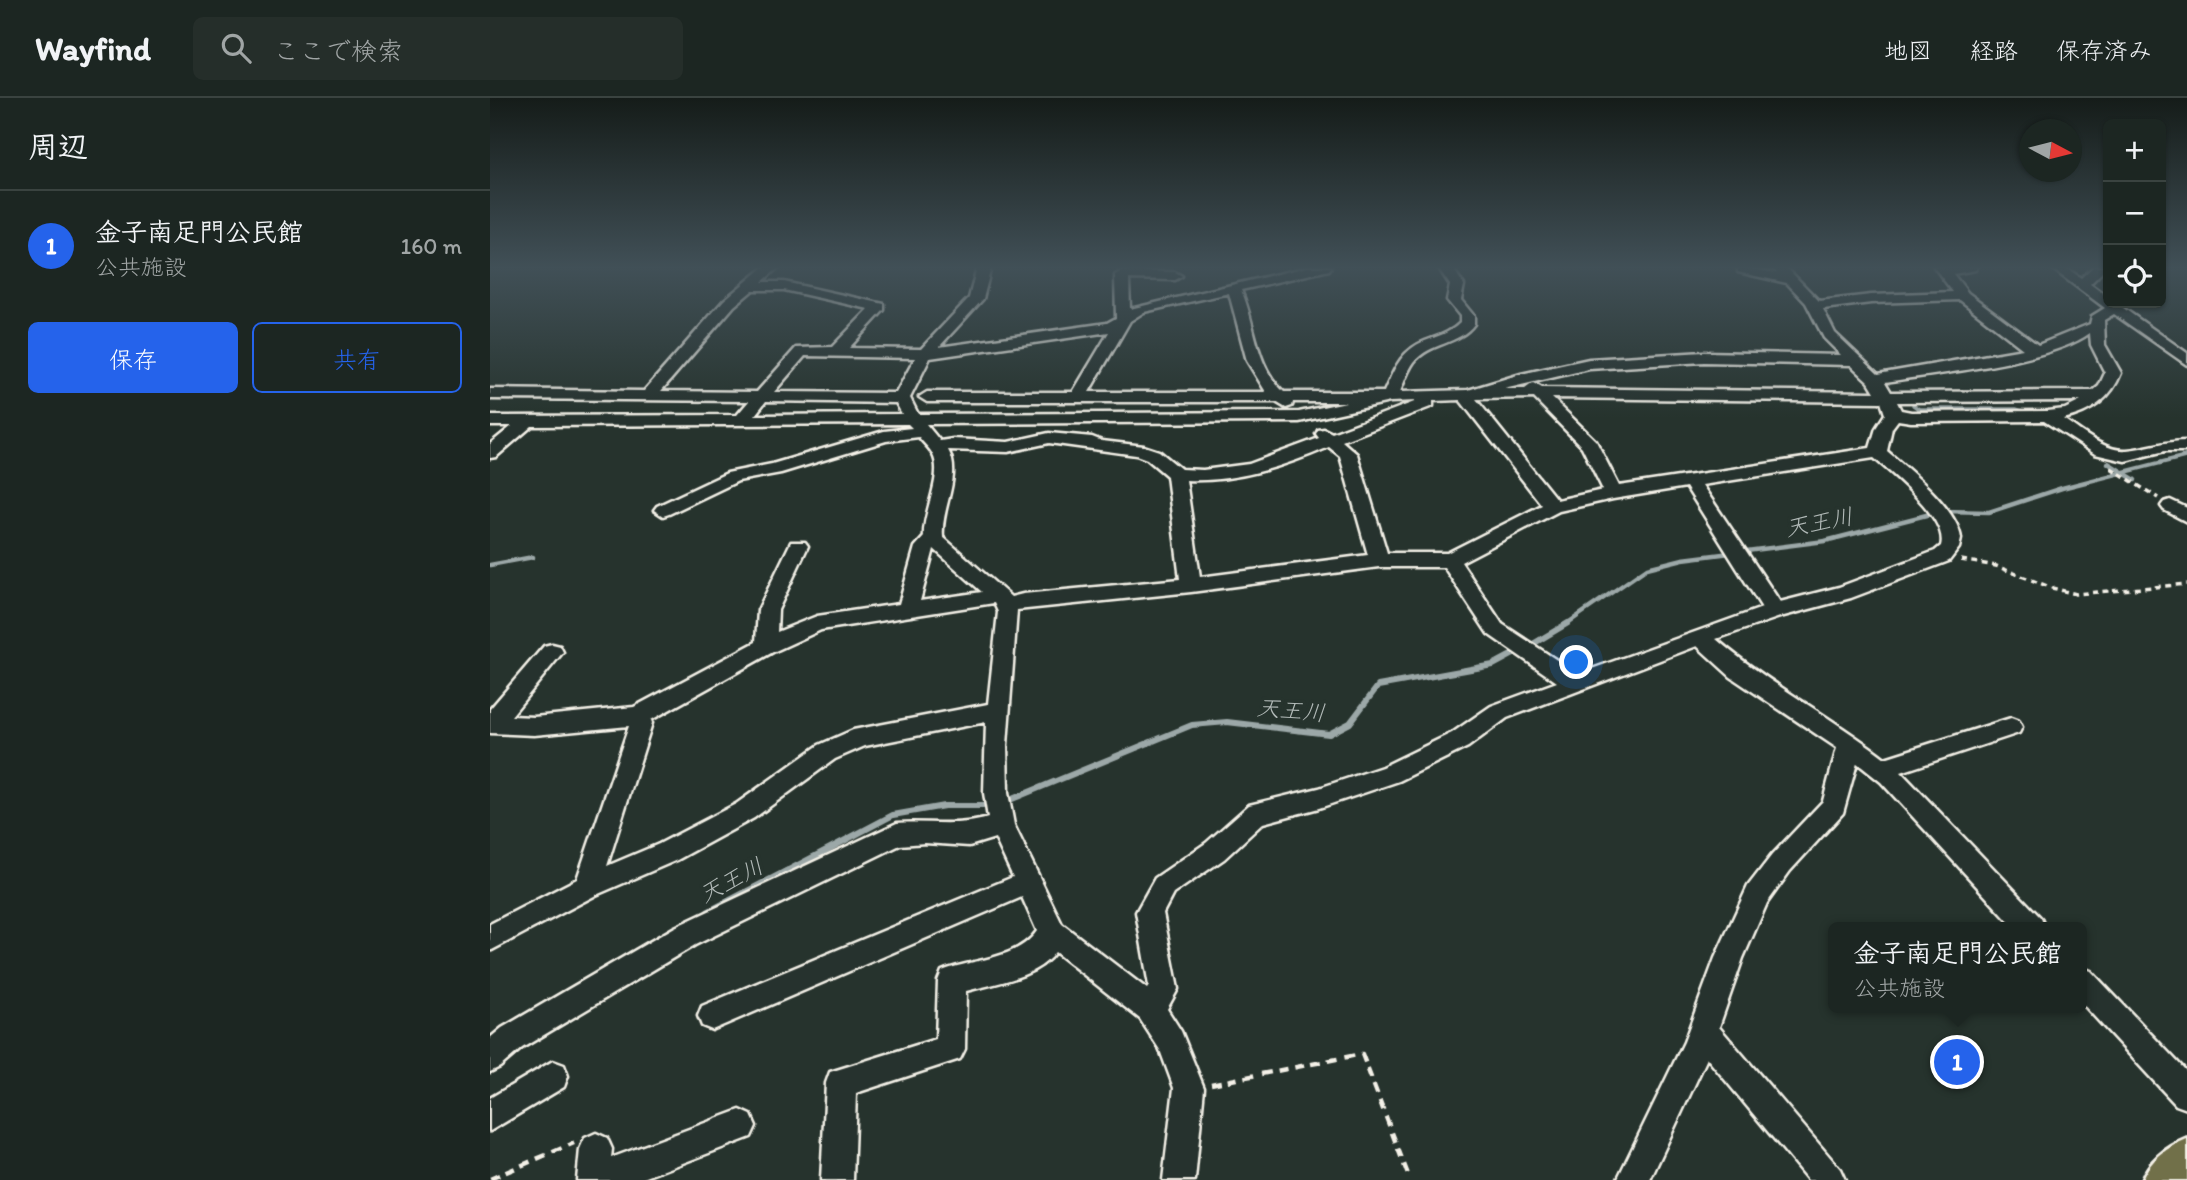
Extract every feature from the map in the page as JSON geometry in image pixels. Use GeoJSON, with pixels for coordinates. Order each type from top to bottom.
{"type":"FeatureCollection","features":[{"type":"Feature","properties":{"kind":"main road"},"geometry":{"type":"LineString","coordinates":[[2162,1180],[2187,1159]]}},
{"type":"Feature","properties":{"kind":"street"},"geometry":{"type":"LineString","coordinates":[[648,396],[716,317]]}},
{"type":"Feature","properties":{"kind":"street"},"geometry":{"type":"LineString","coordinates":[[837,351],[869,317]]}},
{"type":"Feature","properties":{"kind":"street"},"geometry":{"type":"LineString","coordinates":[[902,398],[911,376],[925,354],[959,317]]}},
{"type":"Feature","properties":{"kind":"street"},"geometry":{"type":"LineString","coordinates":[[1083,397],[1123,321],[1122,317]]}},
{"type":"Feature","properties":{"kind":"street"},"geometry":{"type":"LineString","coordinates":[[743,418],[801,351],[925,354],[1111,327],[1127,317]]}},
{"type":"Feature","properties":{"kind":"street"},"geometry":{"type":"LineString","coordinates":[[1245,317],[1255,359],[1265,383],[1299,418],[1333,440],[1348,454],[1355,488],[1379,560]]}},
{"type":"Feature","properties":{"kind":"street"},"geometry":{"type":"LineString","coordinates":[[1390,397],[1409,358],[1419,350],[1460,332],[1467,324],[1467,317]]}},
{"type":"Feature","properties":{"kind":"street"},"geometry":{"type":"LineString","coordinates":[[1821,317],[1829,335],[1852,360],[1875,379],[1890,406],[1911,417],[2066,414],[2086,406],[2091,401],[2089,396]]}},
{"type":"Feature","properties":{"kind":"street"},"geometry":{"type":"LineString","coordinates":[[1991,317],[2036,351]]}},
{"type":"Feature","properties":{"kind":"street"},"geometry":{"type":"LineString","coordinates":[[926,397],[1444,397],[1537,393],[1890,406],[2089,396],[2101,395],[2108,387],[2113,373],[2098,345],[2096,328],[2099,317]]}},
{"type":"Feature","properties":{"kind":"street"},"geometry":{"type":"LineString","coordinates":[[2126,317],[2187,360]]}},
{"type":"Feature","properties":{"kind":"street"},"geometry":{"type":"LineString","coordinates":[[1875,379],[2036,351],[2074,338],[2088,328],[2096,328]]}},
{"type":"Feature","properties":{"kind":"street"},"geometry":{"type":"LineString","coordinates":[[1465,396],[1527,377],[1589,364],[1704,357],[1852,360]]}},
{"type":"Feature","properties":{"kind":"street"},"geometry":{"type":"LineString","coordinates":[[1527,377],[1537,393],[1590,445],[1614,493]]}},
{"type":"Feature","properties":{"kind":"street"},"geometry":{"type":"LineString","coordinates":[[490,394],[902,398]]}},
{"type":"Feature","properties":{"kind":"street"},"geometry":{"type":"LineString","coordinates":[[1465,396],[1553,507]]}},
{"type":"Feature","properties":{"kind":"street"},"geometry":{"type":"LineString","coordinates":[[649,418],[668,397]]}},
{"type":"Feature","properties":{"kind":"street"},"geometry":{"type":"LineString","coordinates":[[1083,397],[1097,430],[1092,442]]}},
{"type":"Feature","properties":{"kind":"street"},"geometry":{"type":"LineString","coordinates":[[490,421],[743,418],[917,425],[1093,417],[1299,418],[1390,397]]}},
{"type":"Feature","properties":{"kind":"street"},"geometry":{"type":"LineString","coordinates":[[936,447],[953,443],[1008,447],[1049,438],[1092,442],[1097,446],[1138,450],[1153,455],[1175,474],[1200,477],[1238,473],[1308,452],[1366,424],[1444,397]]}},
{"type":"Feature","properties":{"kind":"street"},"geometry":{"type":"LineString","coordinates":[[902,398],[917,425],[942,454],[945,469],[931,528],[934,539],[1001,599],[1009,621],[998,711],[996,793],[1002,825],[1052,933],[1150,1009],[1171,1041],[1189,1088],[1179,1180]]}},
{"type":"Feature","properties":{"kind":"street"},"geometry":{"type":"LineString","coordinates":[[1878,452],[1890,406]]}},
{"type":"Feature","properties":{"kind":"street"},"geometry":{"type":"LineString","coordinates":[[2047,416],[2101,450],[2125,456],[2165,446],[2187,446]]}},
{"type":"Feature","properties":{"kind":"street"},"geometry":{"type":"LineString","coordinates":[[490,453],[529,420]]}},
{"type":"Feature","properties":{"kind":"street"},"geometry":{"type":"LineString","coordinates":[[663,510],[733,477],[775,468],[917,425]]}},
{"type":"Feature","properties":{"kind":"street"},"geometry":{"type":"LineString","coordinates":[[491,724],[547,725],[638,716],[766,646],[832,619],[986,598],[1023,601],[1191,585],[1379,560],[1450,560],[1553,507],[1614,493],[1878,452]]}},
{"type":"Feature","properties":{"kind":"street"},"geometry":{"type":"LineString","coordinates":[[1150,1009],[1164,989],[1149,912],[1164,886],[1215,851],[1258,812],[1281,809],[1390,775],[1435,755],[1486,724],[1499,712],[1700,636],[1775,611],[1844,593],[1942,556],[1948,551],[1952,541],[1946,522],[1878,452]]}},
{"type":"Feature","properties":{"kind":"street"},"geometry":{"type":"LineString","coordinates":[[1175,474],[1191,585]]}},
{"type":"Feature","properties":{"kind":"street"},"geometry":{"type":"LineString","coordinates":[[1691,481],[1775,611]]}},
{"type":"Feature","properties":{"kind":"street"},"geometry":{"type":"LineString","coordinates":[[2170,506],[2187,516]]}},
{"type":"Feature","properties":{"kind":"street"},"geometry":{"type":"LineString","coordinates":[[907,610],[925,547],[934,539]]}},
{"type":"Feature","properties":{"kind":"street"},"geometry":{"type":"LineString","coordinates":[[766,646],[768,610],[798,546]]}},
{"type":"Feature","properties":{"kind":"street"},"geometry":{"type":"LineString","coordinates":[[1450,560],[1495,629],[1575,683]]}},
{"type":"Feature","properties":{"kind":"street"},"geometry":{"type":"LineString","coordinates":[[1700,636],[1740,671],[1850,744],[1881,769],[2026,922]]}},
{"type":"Feature","properties":{"kind":"street"},"geometry":{"type":"LineString","coordinates":[[491,724],[552,653]]}},
{"type":"Feature","properties":{"kind":"street"},"geometry":{"type":"LineString","coordinates":[[490,938],[587,887],[708,832],[745,811],[828,752],[862,737],[998,711]]}},
{"type":"Feature","properties":{"kind":"street"},"geometry":{"type":"LineString","coordinates":[[587,887],[642,723],[638,716]]}},
{"type":"Feature","properties":{"kind":"street"},"geometry":{"type":"LineString","coordinates":[[1881,769],[2011,727]]}},
{"type":"Feature","properties":{"kind":"street"},"geometry":{"type":"LineString","coordinates":[[1633,1180],[1703,1031],[1729,958],[1756,895],[1781,863],[1834,806],[1850,744]]}},
{"type":"Feature","properties":{"kind":"street"},"geometry":{"type":"LineString","coordinates":[[490,1057],[512,1038],[685,936],[897,834],[925,832],[969,835],[1002,825]]}},
{"type":"Feature","properties":{"kind":"street"},"geometry":{"type":"LineString","coordinates":[[712,1016],[1027,883]]}},
{"type":"Feature","properties":{"kind":"street"},"geometry":{"type":"LineString","coordinates":[[837,1180],[841,1083],[950,1049],[952,981],[1021,961],[1039,951],[1052,933]]}},
{"type":"Feature","properties":{"kind":"street"},"geometry":{"type":"LineString","coordinates":[[2087,987],[2187,1094]]}},
{"type":"Feature","properties":{"kind":"street"},"geometry":{"type":"LineString","coordinates":[[1703,1031],[1829,1180]]}},
{"type":"Feature","properties":{"kind":"street"},"geometry":{"type":"LineString","coordinates":[[490,1116],[553,1076]]}},
{"type":"Feature","properties":{"kind":"street"},"geometry":{"type":"LineString","coordinates":[[606,1180],[614,1173],[740,1126]]}},
{"type":"Feature","properties":{"kind":"path"},"geometry":{"type":"LineString","coordinates":[[2105,463],[2170,506]]}},
{"type":"Feature","properties":{"kind":"path"},"geometry":{"type":"LineString","coordinates":[[1942,556],[1996,566],[2066,593],[2187,584]]}},
{"type":"Feature","properties":{"kind":"path"},"geometry":{"type":"LineString","coordinates":[[1189,1088],[1362,1054],[1410,1180]]}},
{"type":"Feature","properties":{"kind":"path"},"geometry":{"type":"LineString","coordinates":[[490,1179],[573,1143],[594,1165]]}},
{"type":"Feature","properties":{"kind":"waterway"},"geometry":{"type":"LineString","coordinates":[[1913,405],[1919,409],[2016,409],[2026,412]]}},
{"type":"Feature","properties":{"kind":"waterway","name":"天王川"},"geometry":{"type":"LineString","coordinates":[[2123,472],[2187,456]]}},
{"type":"Feature","properties":{"kind":"waterway"},"geometry":{"type":"LineString","coordinates":[[2108,463],[2123,472]]}},
{"type":"Feature","properties":{"kind":"waterway","name":"天王川"},"geometry":{"type":"LineString","coordinates":[[1567,624],[1647,568],[1683,559],[1825,541],[1942,511],[1989,512],[2062,488],[2123,472]]}},
{"type":"Feature","properties":{"kind":"waterway"},"geometry":{"type":"LineString","coordinates":[[2123,472],[2135,480]]}},
{"type":"Feature","properties":{"kind":"waterway"},"geometry":{"type":"LineString","coordinates":[[490,565],[533,557]]}},
{"type":"Feature","properties":{"kind":"waterway","name":"天王川"},"geometry":{"type":"LineString","coordinates":[[1528,647],[1567,624]]}},
{"type":"Feature","properties":{"kind":"waterway","name":"天王川"},"geometry":{"type":"LineString","coordinates":[[1005,802],[1192,725],[1227,722],[1329,734],[1350,723],[1378,686],[1493,665],[1519,651]]}},
{"type":"Feature","properties":{"kind":"waterway","name":"天王川"},"geometry":{"type":"LineString","coordinates":[[783,873],[893,815],[944,806],[992,806]]}},
{"type":"Feature","properties":{"kind":"waterway","name":"天王川"},"geometry":{"type":"LineString","coordinates":[[708,912],[787,871]]}},
{"type":"Feature","properties":{"kind":"place","name":"金子南足門公民館"},"geometry":{"type":"Point","coordinates":[1957,1062]}}]}
